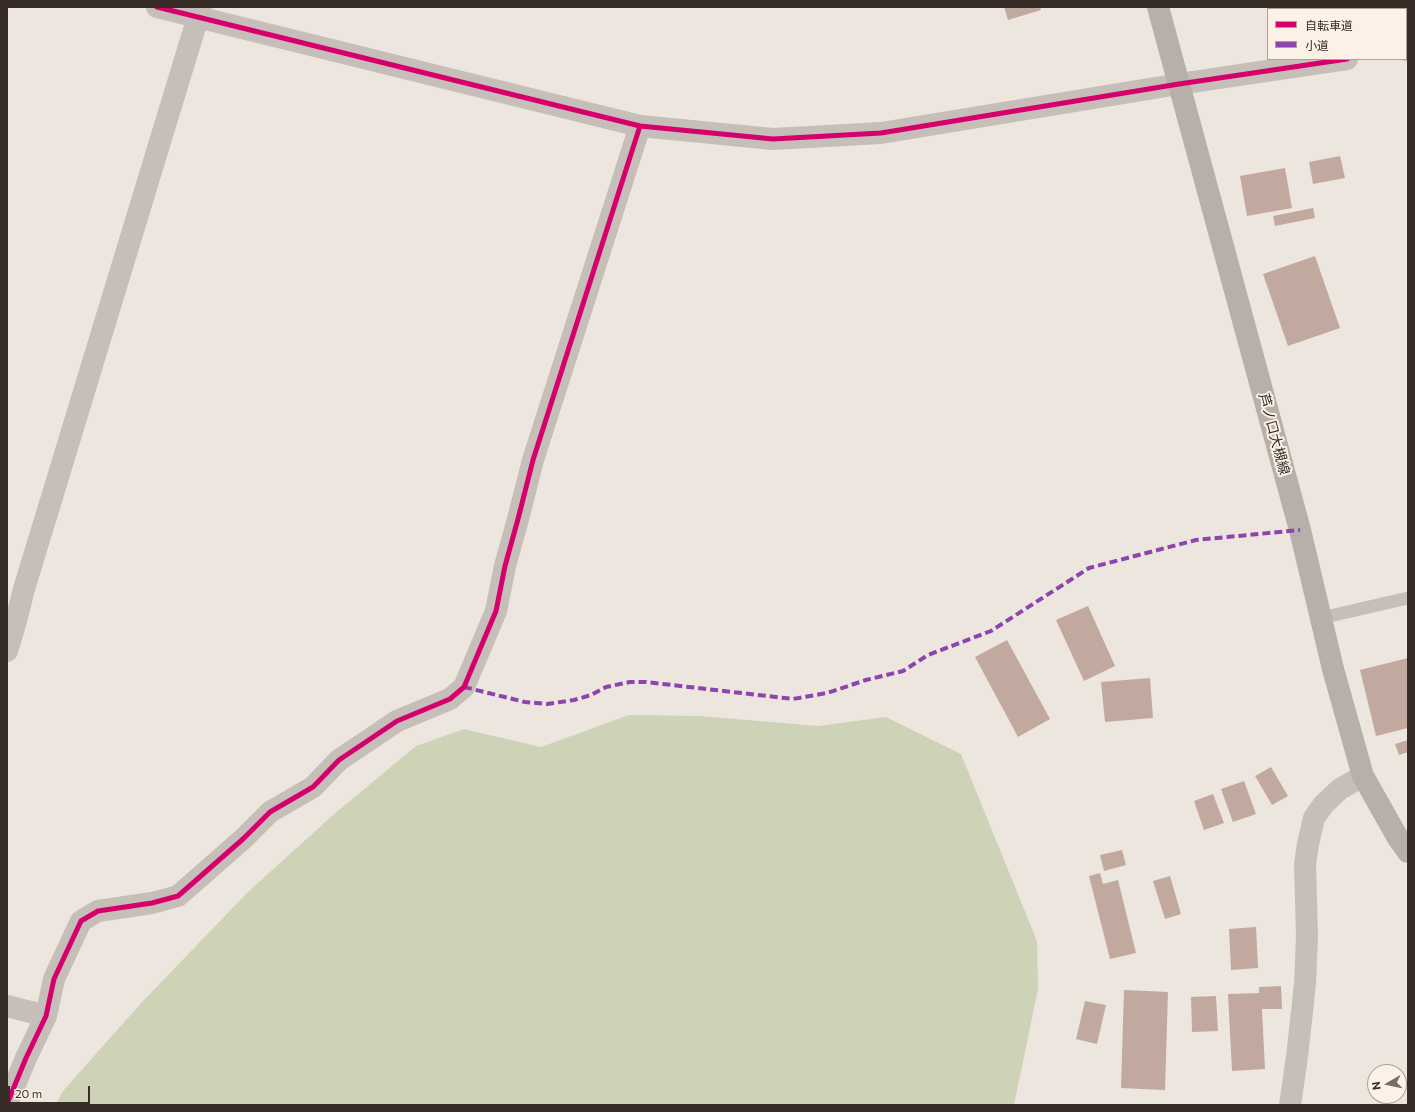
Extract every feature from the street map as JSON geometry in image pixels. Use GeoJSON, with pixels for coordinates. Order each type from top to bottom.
{"type":"FeatureCollection","features":[{"type":"Feature","properties":{"kind":"main road","name":"芦ノ口大槻線"},"geometry":{"type":"LineString","coordinates":[[1158,7],[1300,530],[1334,670],[1363,776],[1398,838],[1408,852]]}},
{"type":"Feature","properties":{"kind":"street"},"geometry":{"type":"LineString","coordinates":[[157,7],[200,12],[640,126],[773,139],[881,134],[1179,84],[1340,60]]}},
{"type":"Feature","properties":{"kind":"street"},"geometry":{"type":"LineString","coordinates":[[7,651],[33,559],[200,12]]}},
{"type":"Feature","properties":{"kind":"street"},"geometry":{"type":"LineString","coordinates":[[7,1104],[26,1058],[46,1016],[54,979],[81,921],[98,911],[152,903],[178,896],[243,839],[270,812],[312,787],[339,760],[397,721],[450,699],[464,687],[496,611],[505,566],[533,460],[640,126]]}},
{"type":"Feature","properties":{"kind":"street"},"geometry":{"type":"LineString","coordinates":[[1290,1105],[1305,984],[1307,936],[1305,864],[1308,844],[1314,818],[1324,804],[1340,789],[1363,776]]}},
{"type":"Feature","properties":{"kind":"street"},"geometry":{"type":"LineString","coordinates":[[7,1006],[46,1016]]}},
{"type":"Feature","properties":{"kind":"lane"},"geometry":{"type":"LineString","coordinates":[[1321,618],[1408,598]]}},
{"type":"Feature","properties":{"kind":"green space"},"geometry":{"type":"Polygon","coordinates":[[[629,715],[700,716],[818,726],[886,717],[961,754],[1037,941],[1038,989],[1014,1105],[56,1105],[62,1092],[143,1001],[248,892],[333,815],[416,746],[464,729],[541,747],[629,715]]]}},
{"type":"Feature","properties":{"kind":"building"},"geometry":{"type":"Polygon","coordinates":[[[1004,7],[1040,7],[1041,10],[1008,20],[1004,7]]]}},
{"type":"Feature","properties":{"kind":"building"},"geometry":{"type":"Polygon","coordinates":[[[1340,156],[1345,178],[1313,184],[1309,162],[1340,156]]]}},
{"type":"Feature","properties":{"kind":"building"},"geometry":{"type":"Polygon","coordinates":[[[1285,168],[1292,208],[1247,216],[1240,176],[1285,168]]]}},
{"type":"Feature","properties":{"kind":"building"},"geometry":{"type":"Polygon","coordinates":[[[1313,208],[1315,218],[1275,226],[1273,216],[1313,208]]]}},
{"type":"Feature","properties":{"kind":"building"},"geometry":{"type":"Polygon","coordinates":[[[1315,256],[1340,328],[1288,346],[1263,274],[1315,256]]]}},
{"type":"Feature","properties":{"kind":"building"},"geometry":{"type":"Polygon","coordinates":[[[1088,606],[1115,666],[1084,681],[1056,620],[1088,606]]]}},
{"type":"Feature","properties":{"kind":"building"},"geometry":{"type":"Polygon","coordinates":[[[1007,640],[1050,719],[1018,737],[975,657],[1007,640]]]}},
{"type":"Feature","properties":{"kind":"building"},"geometry":{"type":"Polygon","coordinates":[[[1408,658],[1408,728],[1376,736],[1360,670],[1408,658]]]}},
{"type":"Feature","properties":{"kind":"building"},"geometry":{"type":"Polygon","coordinates":[[[1150,678],[1153,718],[1105,722],[1101,682],[1150,678]]]}},
{"type":"Feature","properties":{"kind":"building"},"geometry":{"type":"Polygon","coordinates":[[[1408,740],[1408,752],[1399,755],[1395,744],[1408,740]]]}},
{"type":"Feature","properties":{"kind":"building"},"geometry":{"type":"Polygon","coordinates":[[[1271,767],[1288,796],[1272,805],[1255,776],[1271,767]]]}},
{"type":"Feature","properties":{"kind":"building"},"geometry":{"type":"Polygon","coordinates":[[[1244,781],[1256,814],[1233,822],[1221,789],[1244,781]]]}},
{"type":"Feature","properties":{"kind":"building"},"geometry":{"type":"Polygon","coordinates":[[[1213,794],[1224,823],[1204,830],[1194,801],[1213,794]]]}},
{"type":"Feature","properties":{"kind":"building"},"geometry":{"type":"Polygon","coordinates":[[[1122,850],[1126,865],[1104,871],[1100,855],[1122,850]]]}},
{"type":"Feature","properties":{"kind":"building"},"geometry":{"type":"Polygon","coordinates":[[[1100,873],[1103,884],[1118,880],[1136,953],[1110,959],[1089,876],[1100,873]]]}},
{"type":"Feature","properties":{"kind":"building"},"geometry":{"type":"Polygon","coordinates":[[[1170,876],[1181,914],[1165,919],[1153,881],[1170,876]]]}},
{"type":"Feature","properties":{"kind":"building"},"geometry":{"type":"Polygon","coordinates":[[[1256,927],[1258,968],[1231,970],[1229,929],[1256,927]]]}},
{"type":"Feature","properties":{"kind":"building"},"geometry":{"type":"Polygon","coordinates":[[[1281,986],[1282,1009],[1262,1009],[1265,1069],[1232,1071],[1228,994],[1259,993],[1259,987],[1281,986]]]}},
{"type":"Feature","properties":{"kind":"building"},"geometry":{"type":"Polygon","coordinates":[[[1124,990],[1168,992],[1165,1090],[1121,1088],[1124,990]]]}},
{"type":"Feature","properties":{"kind":"building"},"geometry":{"type":"Polygon","coordinates":[[[1216,996],[1218,1031],[1192,1032],[1191,997],[1216,996]]]}},
{"type":"Feature","properties":{"kind":"building"},"geometry":{"type":"Polygon","coordinates":[[[1085,1001],[1106,1005],[1097,1044],[1076,1039],[1085,1001]]]}},
{"type":"Feature","properties":{"kind":"marked path"},"geometry":{"type":"LineString","coordinates":[[464,687],[525,702],[547,704],[574,700],[591,695],[606,687],[630,682],[646,682],[793,699],[827,693],[866,680],[903,671],[928,655],[991,631],[1089,568],[1196,540],[1300,530]]}},
{"type":"Feature","properties":{"kind":"cycle path"},"geometry":{"type":"LineString","coordinates":[[157,7],[640,126],[773,139],[881,133],[1179,84],[1340,60]]}},
{"type":"Feature","properties":{"kind":"cycle path"},"geometry":{"type":"LineString","coordinates":[[7,1104],[26,1058],[46,1016],[54,979],[81,921],[98,911],[152,903],[178,896],[243,839],[270,812],[313,787],[339,760],[397,721],[450,699],[464,687],[496,611],[505,566],[533,460],[640,126]]}}]}
